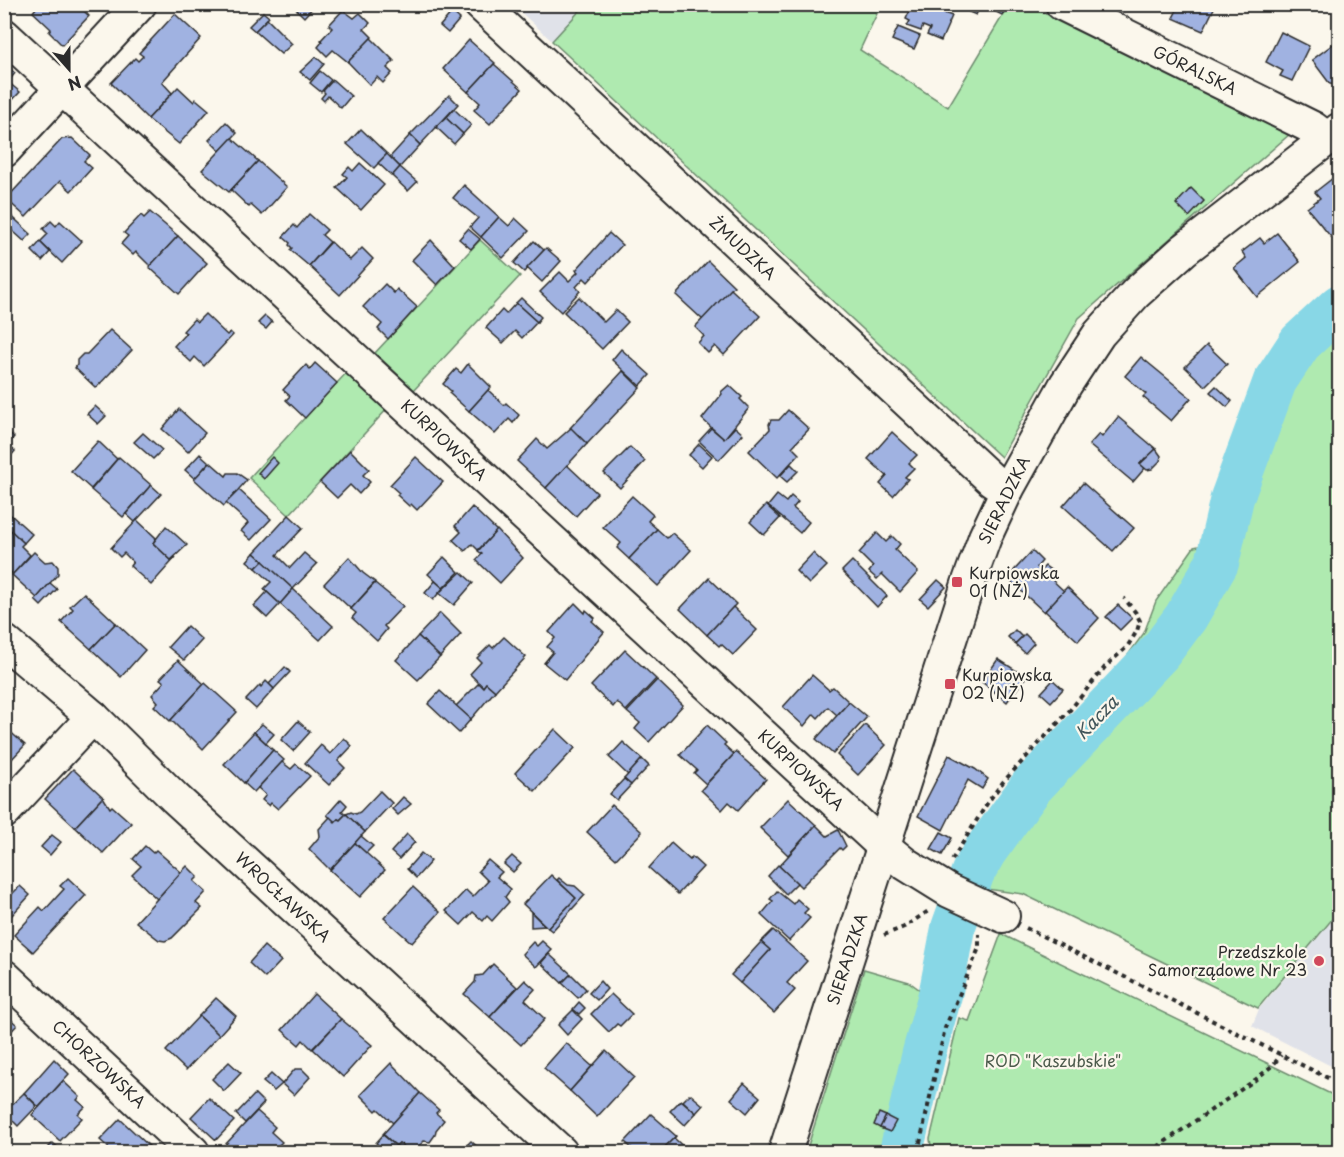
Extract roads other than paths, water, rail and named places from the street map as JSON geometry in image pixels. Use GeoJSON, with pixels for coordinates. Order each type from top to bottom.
{"type":"FeatureCollection","features":[{"type":"Feature","properties":{"kind":"street"},"geometry":{"type":"LineString","coordinates":[[4,151],[140,4]]}},
{"type":"Feature","properties":{"kind":"street","name":"ŻMUDZKA"},"geometry":{"type":"LineString","coordinates":[[480,4],[992,480],[1007,490]]}},
{"type":"Feature","properties":{"kind":"street","name":"GÓRALSKA"},"geometry":{"type":"LineString","coordinates":[[1062,4],[1313,128],[1333,133]]}},
{"type":"Feature","properties":{"kind":"street","name":"KURPIOWSKA"},"geometry":{"type":"LineString","coordinates":[[4,35],[883,846],[904,863],[944,888],[990,910]]}},
{"type":"Feature","properties":{"kind":"street","name":"SIERADZKA"},"geometry":{"type":"LineString","coordinates":[[785,1152],[968,584],[985,537],[1007,490],[1066,384],[1099,334],[1136,293],[1184,250],[1333,133]]}},
{"type":"Feature","properties":{"kind":"street","name":"WROCŁAWSKA"},"geometry":{"type":"LineString","coordinates":[[4,641],[93,717],[175,798],[561,1152]]}},
{"type":"Feature","properties":{"kind":"street"},"geometry":{"type":"LineString","coordinates":[[4,812],[93,717]]}},
{"type":"Feature","properties":{"kind":"street","name":"CHORZOWSKA"},"geometry":{"type":"LineString","coordinates":[[4,976],[193,1152]]}},
{"type":"Feature","properties":{"kind":"waterway","name":"Kacza"},"geometry":{"type":"LineString","coordinates":[[901,1152],[941,991],[953,928],[973,872],[985,851],[1032,786],[1160,652],[1186,617],[1217,563],[1232,498],[1275,381],[1300,343],[1340,306]]}},
{"type":"Feature","properties":{"kind":"place","name":"Kurpiowska 01 (NŻ)"},"geometry":{"type":"Point","coordinates":[957,582]}},
{"type":"Feature","properties":{"kind":"place","name":"Kurpiowska 02 (NŻ)"},"geometry":{"type":"Point","coordinates":[950,684]}},
{"type":"Feature","properties":{"kind":"place","name":"Przedszkole Samorządowe Nr 23"},"geometry":{"type":"Point","coordinates":[1319,961]}},
{"type":"Feature","properties":{"kind":"park label","name":"ROD \"Kaszubskie\""},"geometry":{"type":"Point","coordinates":[1053,1061]}}]}
